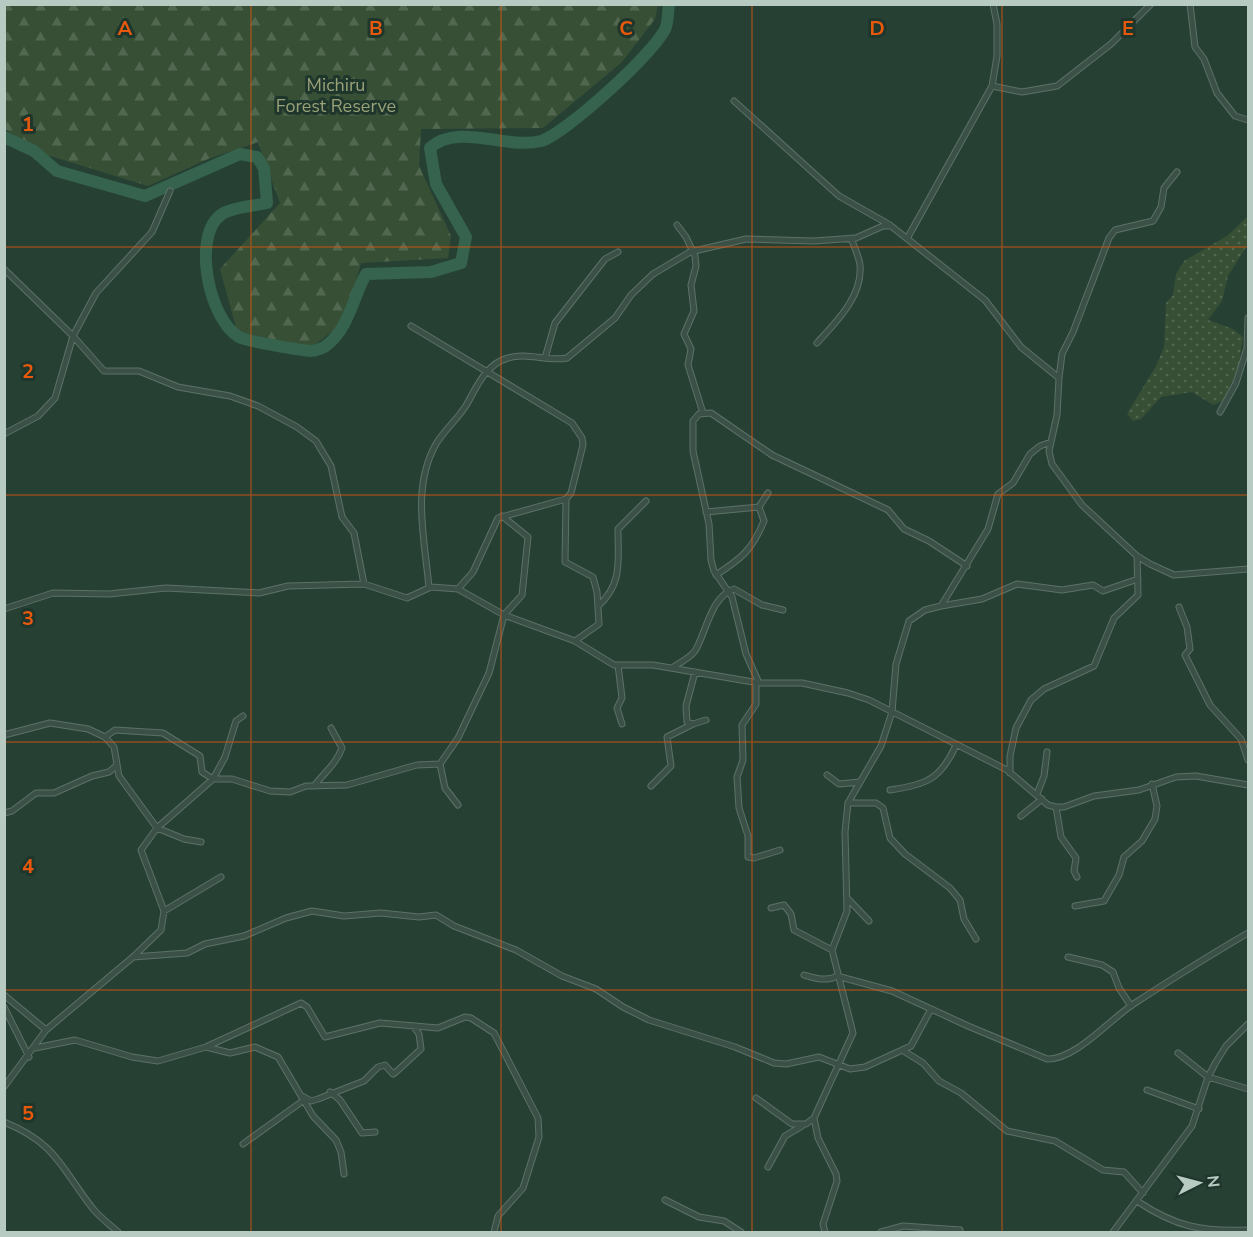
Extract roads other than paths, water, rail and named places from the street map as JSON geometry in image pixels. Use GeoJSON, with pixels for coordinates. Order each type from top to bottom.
{"type":"FeatureCollection","features":[{"type":"Feature","properties":{"kind":"street"},"geometry":{"type":"LineString","coordinates":[[908,237],[992,86],[997,56],[997,24],[993,4]]}},
{"type":"Feature","properties":{"kind":"street"},"geometry":{"type":"LineString","coordinates":[[992,86],[1022,92],[1057,86],[1111,44],[1151,4]]}},
{"type":"Feature","properties":{"kind":"street"},"geometry":{"type":"LineString","coordinates":[[1190,4],[1195,46],[1204,59],[1217,93],[1236,116],[1248,120]]}},
{"type":"Feature","properties":{"kind":"street"},"geometry":{"type":"LineString","coordinates":[[734,101],[839,196],[908,237],[992,307],[1021,348],[1059,378]]}},
{"type":"Feature","properties":{"kind":"street"},"geometry":{"type":"LineString","coordinates":[[1177,172],[1164,188],[1161,207],[1153,221],[1115,230],[1109,238],[1073,332],[1062,354],[1057,415],[1049,457],[1082,505],[1137,556],[1174,575],[1248,569]]}},
{"type":"Feature","properties":{"kind":"street"},"geometry":{"type":"LineString","coordinates":[[4,434],[38,416],[55,398],[73,336],[96,293],[152,232],[170,191]]}},
{"type":"Feature","properties":{"kind":"street"},"geometry":{"type":"LineString","coordinates":[[677,225],[693,251],[696,266],[691,285],[694,311],[684,334],[691,349],[688,365],[703,413]]}},
{"type":"Feature","properties":{"kind":"street"},"geometry":{"type":"LineString","coordinates":[[429,588],[422,520],[424,472],[435,445],[461,414],[485,373],[496,363],[509,357],[567,358],[615,318],[632,295],[653,274],[693,251],[746,239],[814,241],[851,238],[883,226],[891,226]]}},
{"type":"Feature","properties":{"kind":"street"},"geometry":{"type":"LineString","coordinates":[[817,343],[847,308],[857,286],[860,265],[851,238]]}},
{"type":"Feature","properties":{"kind":"street"},"geometry":{"type":"LineString","coordinates":[[545,358],[555,323],[605,259],[618,252]]}},
{"type":"Feature","properties":{"kind":"street"},"geometry":{"type":"LineString","coordinates":[[4,269],[73,336],[104,371],[139,371],[178,387],[230,396],[258,406],[297,427],[316,441],[331,466],[342,517],[354,532],[364,584]]}},
{"type":"Feature","properties":{"kind":"street"},"geometry":{"type":"LineString","coordinates":[[1220,412],[1236,383],[1247,348],[1248,318]]}},
{"type":"Feature","properties":{"kind":"street"},"geometry":{"type":"LineString","coordinates":[[411,326],[485,373],[572,423],[579,432],[584,445],[567,500],[565,562],[593,577],[599,624],[575,641]]}},
{"type":"Feature","properties":{"kind":"street"},"geometry":{"type":"LineString","coordinates":[[780,850],[754,858],[748,857],[748,836],[739,808],[737,777],[743,760],[742,725],[756,704],[758,683],[746,654],[734,604],[716,575],[711,560],[711,542],[693,451],[693,421],[703,413],[711,413],[772,455],[888,510],[904,529],[929,541],[967,566]]}},
{"type":"Feature","properties":{"kind":"street"},"geometry":{"type":"LineString","coordinates":[[941,606],[988,530],[998,494],[1013,483],[1030,454],[1040,446],[1051,442]]}},
{"type":"Feature","properties":{"kind":"street"},"geometry":{"type":"LineString","coordinates":[[759,507],[768,493]]}},
{"type":"Feature","properties":{"kind":"street"},"geometry":{"type":"LineString","coordinates":[[458,589],[473,572],[492,529],[502,516],[567,500]]}},
{"type":"Feature","properties":{"kind":"street"},"geometry":{"type":"LineString","coordinates":[[598,606],[612,594],[618,572],[618,529],[646,501]]}},
{"type":"Feature","properties":{"kind":"street"},"geometry":{"type":"LineString","coordinates":[[706,512],[759,507]]}},
{"type":"Feature","properties":{"kind":"street"},"geometry":{"type":"LineString","coordinates":[[716,575],[744,557],[757,539],[764,521],[759,507]]}},
{"type":"Feature","properties":{"kind":"street"},"geometry":{"type":"LineString","coordinates":[[458,805],[445,788],[440,764],[458,738],[489,673],[504,615],[522,595],[528,537],[502,516]]}},
{"type":"Feature","properties":{"kind":"street"},"geometry":{"type":"LineString","coordinates":[[1010,772],[1010,756],[1016,728],[1031,700],[1044,689],[1094,666],[1114,618],[1138,595],[1137,556]]}},
{"type":"Feature","properties":{"kind":"street"},"geometry":{"type":"LineString","coordinates":[[768,1167],[785,1136],[814,1118],[853,1033],[832,950],[847,911],[845,832],[848,803],[881,746],[892,712],[896,664],[909,621],[925,610],[982,599],[1017,584],[1062,590],[1093,585],[1103,591],[1138,579]]}},
{"type":"Feature","properties":{"kind":"street"},"geometry":{"type":"LineString","coordinates":[[4,609],[33,598],[65,592],[109,594],[166,588],[259,593],[288,586],[364,584],[407,598],[414,597],[429,588],[442,586],[458,589],[504,615],[575,641],[610,663],[672,668],[758,683],[802,683],[848,693],[892,712],[1010,772],[1048,805],[1056,807],[1064,807],[1094,796],[1121,793],[1190,776],[1248,785]]}},
{"type":"Feature","properties":{"kind":"street"},"geometry":{"type":"LineString","coordinates":[[672,668],[694,654],[718,601],[728,591],[734,589],[762,605],[783,610]]}},
{"type":"Feature","properties":{"kind":"street"},"geometry":{"type":"LineString","coordinates":[[1179,607],[1187,627],[1190,648],[1185,655],[1190,668],[1210,705],[1241,739],[1248,760]]}},
{"type":"Feature","properties":{"kind":"street"},"geometry":{"type":"LineString","coordinates":[[618,665],[622,698],[617,708],[622,724]]}},
{"type":"Feature","properties":{"kind":"street"},"geometry":{"type":"LineString","coordinates":[[693,724],[687,722],[686,706],[695,672]]}},
{"type":"Feature","properties":{"kind":"street"},"geometry":{"type":"LineString","coordinates":[[4,1087],[29,1057],[46,1030],[133,957],[161,930],[164,911],[141,850],[157,828],[213,779],[225,757],[236,721],[243,716]]}},
{"type":"Feature","properties":{"kind":"street"},"geometry":{"type":"LineString","coordinates":[[651,786],[671,766],[667,736],[706,720]]}},
{"type":"Feature","properties":{"kind":"street"},"geometry":{"type":"LineString","coordinates":[[4,735],[50,723],[88,729],[105,737],[114,747],[119,776],[157,828],[201,842]]}},
{"type":"Feature","properties":{"kind":"street"},"geometry":{"type":"LineString","coordinates":[[314,786],[325,771],[337,761],[342,748],[331,728]]}},
{"type":"Feature","properties":{"kind":"street"},"geometry":{"type":"LineString","coordinates":[[105,737],[115,730],[163,733],[200,756],[202,772],[213,779],[232,779],[270,791],[290,792],[314,786],[347,785],[417,765],[440,764]]}},
{"type":"Feature","properties":{"kind":"street"},"geometry":{"type":"LineString","coordinates":[[890,790],[907,789],[939,775],[956,745]]}},
{"type":"Feature","properties":{"kind":"street"},"geometry":{"type":"LineString","coordinates":[[1037,794],[1044,776],[1047,753]]}},
{"type":"Feature","properties":{"kind":"street"},"geometry":{"type":"LineString","coordinates":[[4,813],[12,811],[36,793],[54,793],[92,776],[109,772],[116,766]]}},
{"type":"Feature","properties":{"kind":"street"},"geometry":{"type":"LineString","coordinates":[[827,775],[839,784],[860,782]]}},
{"type":"Feature","properties":{"kind":"street"},"geometry":{"type":"LineString","coordinates":[[1076,906],[1104,901],[1119,875],[1124,857],[1142,841],[1157,810],[1152,784]]}},
{"type":"Feature","properties":{"kind":"street"},"geometry":{"type":"LineString","coordinates":[[1021,816],[1042,799]]}},
{"type":"Feature","properties":{"kind":"street"},"geometry":{"type":"LineString","coordinates":[[848,803],[876,803],[883,808],[890,838],[905,854],[950,888],[960,900],[964,919],[976,939]]}},
{"type":"Feature","properties":{"kind":"street"},"geometry":{"type":"LineString","coordinates":[[1056,807],[1061,837],[1076,858],[1074,872],[1077,878]]}},
{"type":"Feature","properties":{"kind":"street"},"geometry":{"type":"LineString","coordinates":[[164,911],[221,877]]}},
{"type":"Feature","properties":{"kind":"street"},"geometry":{"type":"LineString","coordinates":[[848,899],[869,921]]}},
{"type":"Feature","properties":{"kind":"street"},"geometry":{"type":"LineString","coordinates":[[771,908],[784,905],[791,914],[794,930],[832,950]]}},
{"type":"Feature","properties":{"kind":"street"},"geometry":{"type":"LineString","coordinates":[[133,957],[187,953],[205,944],[244,936],[286,918],[312,910],[344,916],[381,913],[419,917],[436,915],[454,926],[516,950],[562,976],[596,989],[623,1007],[649,1020],[725,1044],[774,1063],[786,1064],[819,1057],[850,1069],[865,1067],[911,1046],[931,1009]]}},
{"type":"Feature","properties":{"kind":"street"},"geometry":{"type":"LineString","coordinates":[[804,975],[822,979],[832,979],[837,976],[892,991],[1047,1059],[1054,1059],[1082,1044],[1131,1006],[1248,933]]}},
{"type":"Feature","properties":{"kind":"street"},"geometry":{"type":"LineString","coordinates":[[1068,957],[1102,965],[1113,972],[1119,988],[1131,1006]]}},
{"type":"Feature","properties":{"kind":"street"},"geometry":{"type":"LineString","coordinates":[[4,995],[46,1030]]}},
{"type":"Feature","properties":{"kind":"street"},"geometry":{"type":"LineString","coordinates":[[35,1048],[75,1040],[132,1057],[158,1061],[206,1047],[301,1003],[308,1007],[325,1037],[380,1023],[438,1028],[465,1017],[471,1018],[494,1033],[538,1118],[539,1137],[523,1188],[498,1216],[494,1233]]}},
{"type":"Feature","properties":{"kind":"street"},"geometry":{"type":"LineString","coordinates":[[4,1007],[29,1057]]}},
{"type":"Feature","properties":{"kind":"street"},"geometry":{"type":"LineString","coordinates":[[1113,1233],[1192,1126],[1208,1077],[1226,1046],[1248,1024]]}},
{"type":"Feature","properties":{"kind":"street"},"geometry":{"type":"LineString","coordinates":[[302,1098],[311,1101],[364,1081],[378,1067],[385,1065],[393,1074],[421,1049],[419,1034],[413,1026]]}},
{"type":"Feature","properties":{"kind":"street"},"geometry":{"type":"LineString","coordinates":[[419,1034],[425,1027]]}},
{"type":"Feature","properties":{"kind":"street"},"geometry":{"type":"LineString","coordinates":[[206,1047],[230,1053],[250,1047],[270,1052],[285,1064],[314,1116],[336,1140],[341,1152],[344,1174]]}},
{"type":"Feature","properties":{"kind":"street"},"geometry":{"type":"LineString","coordinates":[[902,1050],[923,1063],[939,1081],[961,1093],[1007,1131],[1055,1142],[1103,1170],[1124,1172],[1143,1193]]}},
{"type":"Feature","properties":{"kind":"street"},"geometry":{"type":"LineString","coordinates":[[1178,1053],[1208,1077],[1248,1089]]}},
{"type":"Feature","properties":{"kind":"street"},"geometry":{"type":"LineString","coordinates":[[1147,1090],[1199,1108]]}},
{"type":"Feature","properties":{"kind":"street"},"geometry":{"type":"LineString","coordinates":[[330,1092],[340,1100],[362,1133],[375,1132]]}},
{"type":"Feature","properties":{"kind":"street"},"geometry":{"type":"LineString","coordinates":[[243,1144],[302,1098]]}},
{"type":"Feature","properties":{"kind":"street"},"geometry":{"type":"LineString","coordinates":[[756,1098],[772,1112],[792,1124],[802,1126]]}},
{"type":"Feature","properties":{"kind":"street"},"geometry":{"type":"LineString","coordinates":[[814,1118],[818,1138],[836,1174],[837,1181],[823,1224],[825,1233]]}},
{"type":"Feature","properties":{"kind":"street"},"geometry":{"type":"LineString","coordinates":[[4,1122],[42,1142],[69,1172],[94,1210],[118,1233]]}},
{"type":"Feature","properties":{"kind":"street"},"geometry":{"type":"LineString","coordinates":[[665,1200],[699,1217],[724,1221],[741,1233]]}},
{"type":"Feature","properties":{"kind":"street"},"geometry":{"type":"LineString","coordinates":[[1137,1201],[1182,1226],[1213,1230],[1248,1230]]}},
{"type":"Feature","properties":{"kind":"street"},"geometry":{"type":"LineString","coordinates":[[881,1233],[903,1226],[960,1230]]}},
{"type":"Feature","properties":{"kind":"waterway"},"geometry":{"type":"LineString","coordinates":[[4,137],[34,151],[57,171],[145,196],[240,154],[257,157],[264,168],[267,203],[238,208],[222,214],[213,225],[207,240],[206,258],[212,296],[228,328],[239,337],[310,351],[326,346],[341,330],[366,274],[431,272],[461,263],[466,237],[436,184],[430,148],[454,137],[528,143],[541,141],[553,135],[589,108],[646,54],[666,27],[669,4]]}},
{"type":"Feature","properties":{"kind":"park label","name":"Michiru Forest Reserve"},"geometry":{"type":"Point","coordinates":[336,95]}}]}
